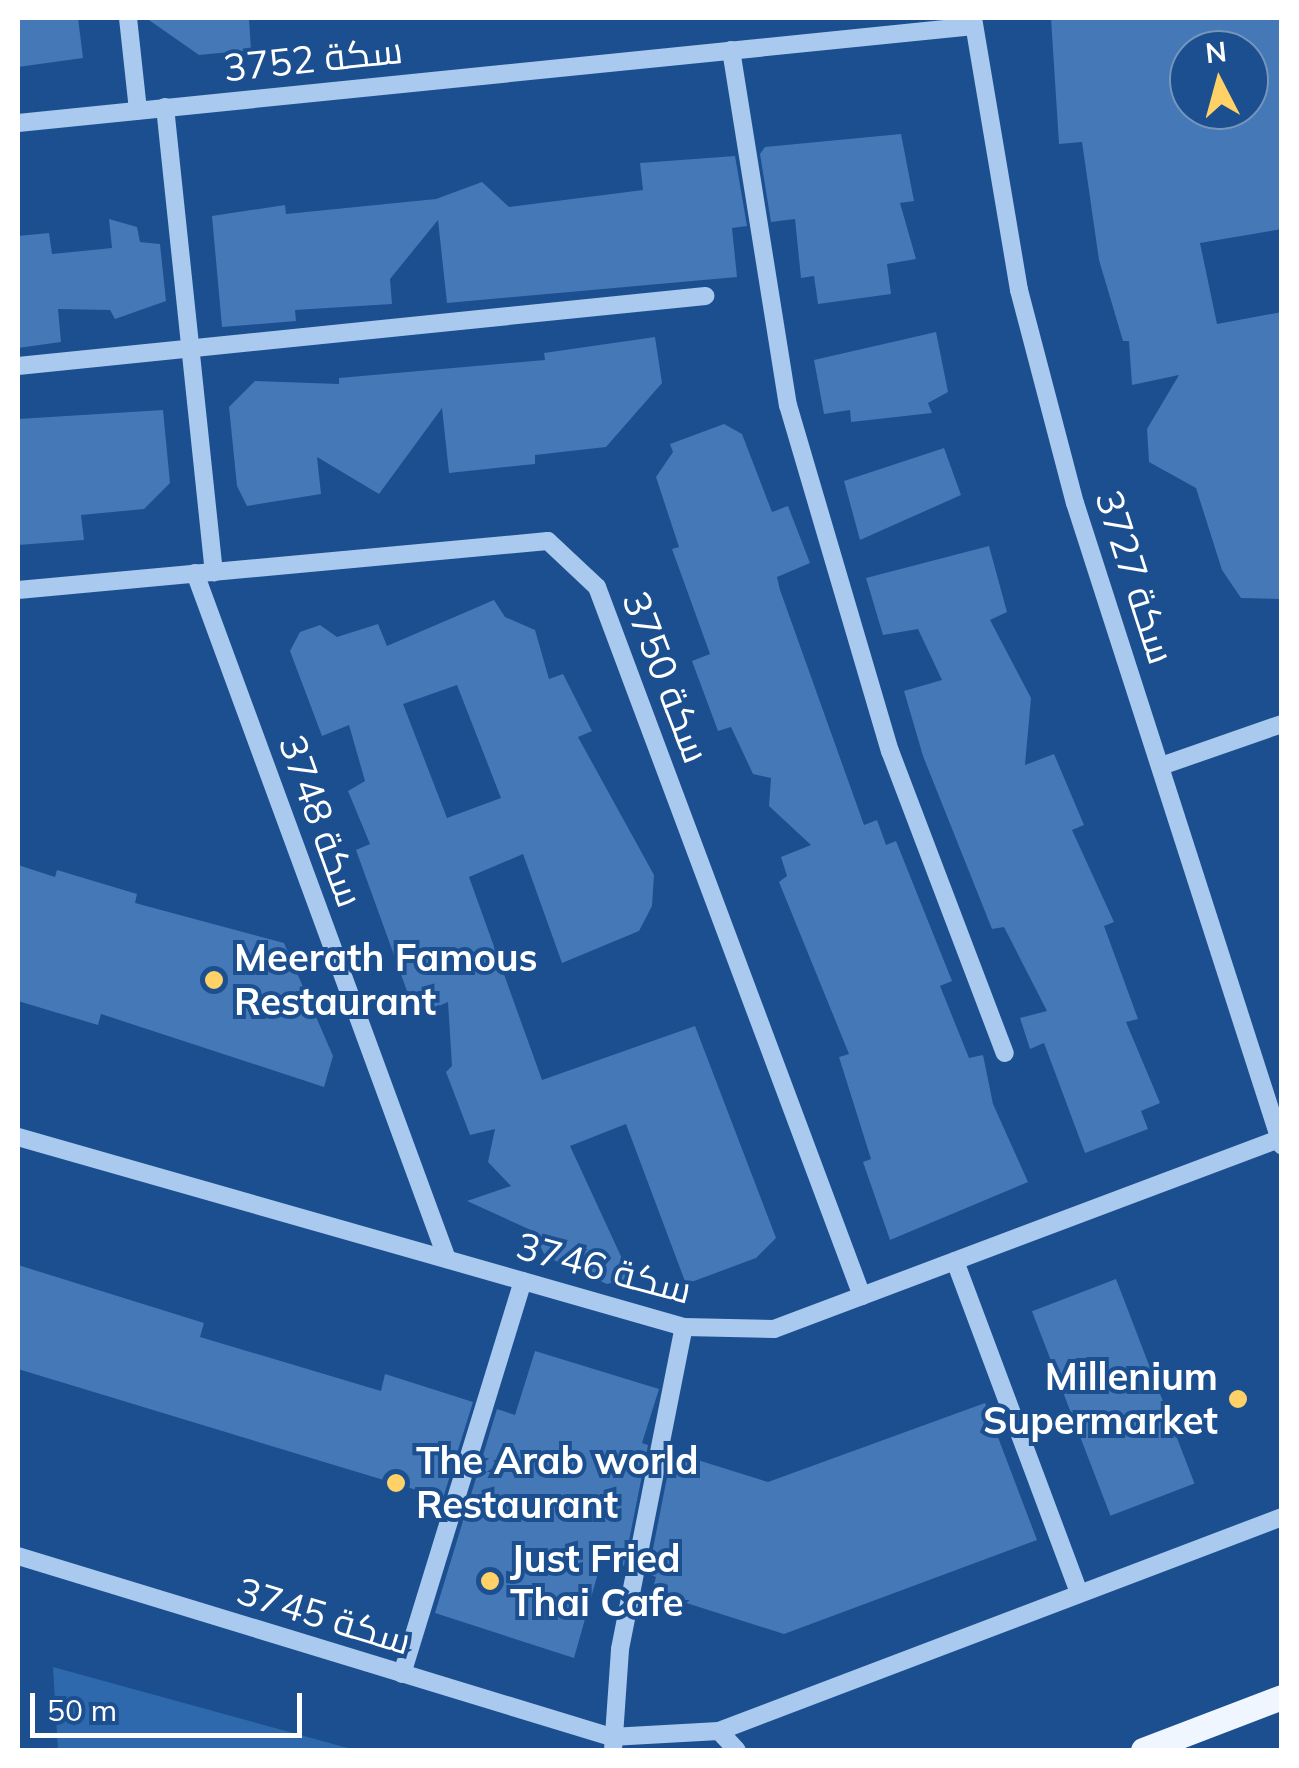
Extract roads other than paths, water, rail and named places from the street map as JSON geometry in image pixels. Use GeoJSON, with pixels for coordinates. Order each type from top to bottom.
{"type":"FeatureCollection","features":[{"type":"Feature","properties":{"kind":"main road"},"geometry":{"type":"LineString","coordinates":[[1143,1750],[1282,1697]]}},
{"type":"Feature","properties":{"kind":"street"},"geometry":{"type":"LineString","coordinates":[[128,18],[138,110]]}},
{"type":"Feature","properties":{"kind":"street","name":"سكة 3752"},"geometry":{"type":"LineString","coordinates":[[18,124],[974,22]]}},
{"type":"Feature","properties":{"kind":"street","name":"سكة 3727"},"geometry":{"type":"LineString","coordinates":[[974,22],[1019,290],[1075,503],[1164,766],[1280,1143]]}},
{"type":"Feature","properties":{"kind":"street"},"geometry":{"type":"LineString","coordinates":[[731,50],[788,406],[890,751],[1005,1054]]}},
{"type":"Feature","properties":{"kind":"street","name":"سكة 3748"},"geometry":{"type":"LineString","coordinates":[[165,107],[191,348],[205,572],[448,1259]]}},
{"type":"Feature","properties":{"kind":"street"},"geometry":{"type":"LineString","coordinates":[[18,366],[705,296]]}},
{"type":"Feature","properties":{"kind":"street","name":"سكة 3750"},"geometry":{"type":"LineString","coordinates":[[18,590],[548,541],[597,587],[862,1296]]}},
{"type":"Feature","properties":{"kind":"street"},"geometry":{"type":"LineString","coordinates":[[1164,766],[1282,724]]}},
{"type":"Feature","properties":{"kind":"street","name":"سكة 3746"},"geometry":{"type":"LineString","coordinates":[[18,1137],[684,1326],[774,1328],[1280,1143]]}},
{"type":"Feature","properties":{"kind":"street"},"geometry":{"type":"LineString","coordinates":[[954,1261],[1078,1593]]}},
{"type":"Feature","properties":{"kind":"street"},"geometry":{"type":"LineString","coordinates":[[402,1674],[523,1281]]}},
{"type":"Feature","properties":{"kind":"street"},"geometry":{"type":"LineString","coordinates":[[684,1326],[620,1649],[612,1744],[719,1731],[1282,1518]]}},
{"type":"Feature","properties":{"kind":"street","name":"سكة 3745"},"geometry":{"type":"LineString","coordinates":[[18,1556],[402,1674],[612,1744]]}},
{"type":"Feature","properties":{"kind":"street"},"geometry":{"type":"LineString","coordinates":[[719,1731],[737,1750]]}},
{"type":"Feature","properties":{"kind":"place","name":"Meerath Famous Restaurant"},"geometry":{"type":"Point","coordinates":[214,980]}},
{"type":"Feature","properties":{"kind":"place","name":"Millenium Supermarket"},"geometry":{"type":"Point","coordinates":[1238,1399]}},
{"type":"Feature","properties":{"kind":"place","name":"The Arab world Restaurant"},"geometry":{"type":"Point","coordinates":[396,1483]}},
{"type":"Feature","properties":{"kind":"place","name":"Just Fried Thai Cafe"},"geometry":{"type":"Point","coordinates":[490,1581]}}]}
